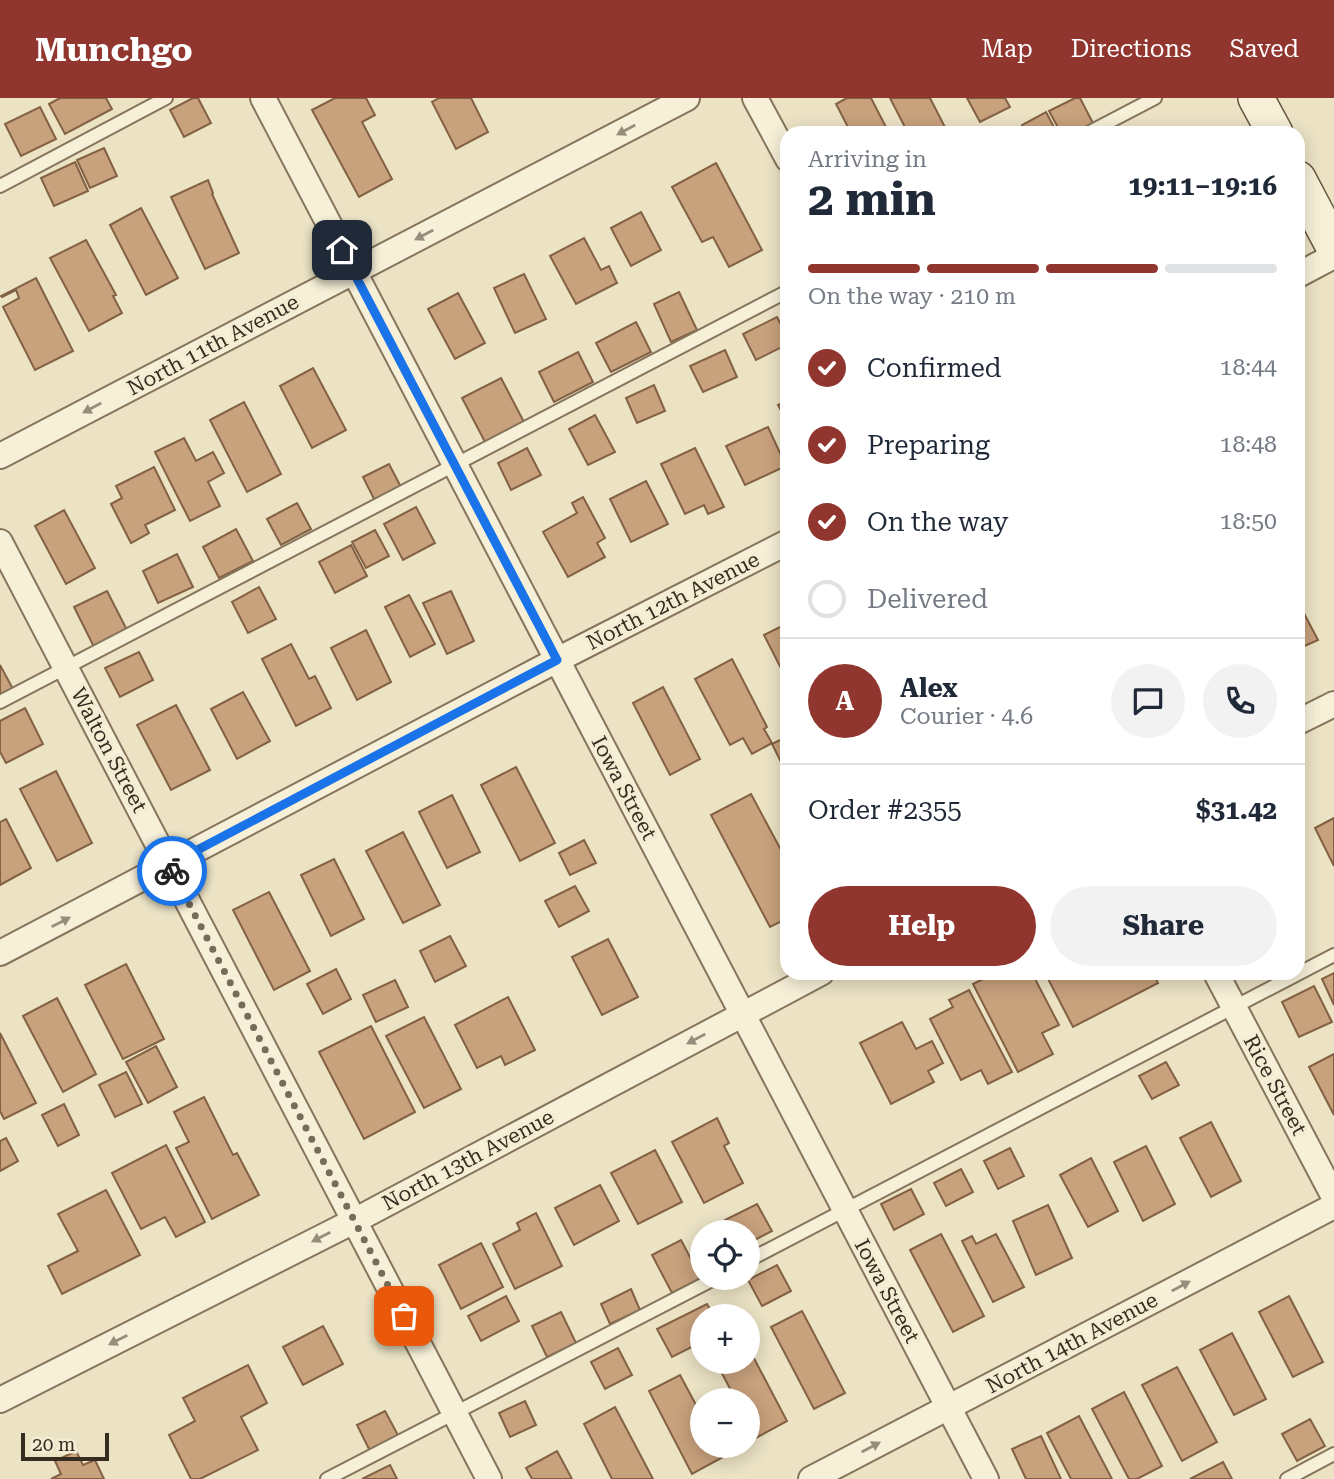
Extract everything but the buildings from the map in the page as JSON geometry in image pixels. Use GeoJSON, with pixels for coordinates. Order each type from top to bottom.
{"type":"FeatureCollection","features":[{"type":"Feature","properties":{"kind":"main road"},"geometry":{"type":"LineString","coordinates":[[1256,98],[1271,126]]}},
{"type":"Feature","properties":{"kind":"main road"},"geometry":{"type":"LineString","coordinates":[[1305,191],[1334,247]]}},
{"type":"Feature","properties":{"kind":"street","name":"Iowa Street"},"geometry":{"type":"LineString","coordinates":[[262,98],[986,1479]]}},
{"type":"Feature","properties":{"kind":"street","name":"North 11th Avenue"},"geometry":{"type":"LineString","coordinates":[[0,456],[687,98]]}},
{"type":"Feature","properties":{"kind":"street"},"geometry":{"type":"LineString","coordinates":[[755,98],[780,144]]}},
{"type":"Feature","properties":{"kind":"street"},"geometry":{"type":"LineString","coordinates":[[1305,271],[1334,256]]}},
{"type":"Feature","properties":{"kind":"street","name":"Walton Street"},"geometry":{"type":"LineString","coordinates":[[0,542],[489,1479]]}},
{"type":"Feature","properties":{"kind":"street","name":"North 12th Avenue"},"geometry":{"type":"LineString","coordinates":[[0,953],[557,660],[780,546]]}},
{"type":"Feature","properties":{"kind":"street"},"geometry":{"type":"LineString","coordinates":[[1305,718],[1334,704]]}},
{"type":"Feature","properties":{"kind":"street","name":"North 13th Avenue"},"geometry":{"type":"LineString","coordinates":[[0,1400],[354,1221],[808,980]]}},
{"type":"Feature","properties":{"kind":"street","name":"Rice Street"},"geometry":{"type":"LineString","coordinates":[[1220,980],[1334,1197]]}},
{"type":"Feature","properties":{"kind":"street","name":"North 14th Avenue"},"geometry":{"type":"LineString","coordinates":[[811,1479],[1334,1206]]}},
{"type":"Feature","properties":{"kind":"lane"},"geometry":{"type":"LineString","coordinates":[[0,186],[166,98]]}},
{"type":"Feature","properties":{"kind":"lane"},"geometry":{"type":"LineString","coordinates":[[1101,126],[1155,98]]}},
{"type":"Feature","properties":{"kind":"lane"},"geometry":{"type":"LineString","coordinates":[[0,702],[780,295]]}},
{"type":"Feature","properties":{"kind":"lane"},"geometry":{"type":"LineString","coordinates":[[1305,970],[1334,955]]}},
{"type":"Feature","properties":{"kind":"lane"},"geometry":{"type":"LineString","coordinates":[[760,1254],[1286,980]]}},
{"type":"Feature","properties":{"kind":"lane"},"geometry":{"type":"LineString","coordinates":[[327,1479],[692,1290]]}},
{"type":"Feature","properties":{"kind":"lane"},"geometry":{"type":"LineString","coordinates":[[1287,1479],[1334,1454]]}},
{"type":"Feature","properties":{"kind":"way so far"},"geometry":{"type":"LineString","coordinates":[[172,871],[404,1316]]}},
{"type":"Feature","properties":{"kind":"route"},"geometry":{"type":"LineString","coordinates":[[172,871],[169,865],[557,660],[342,250]]}}]}
